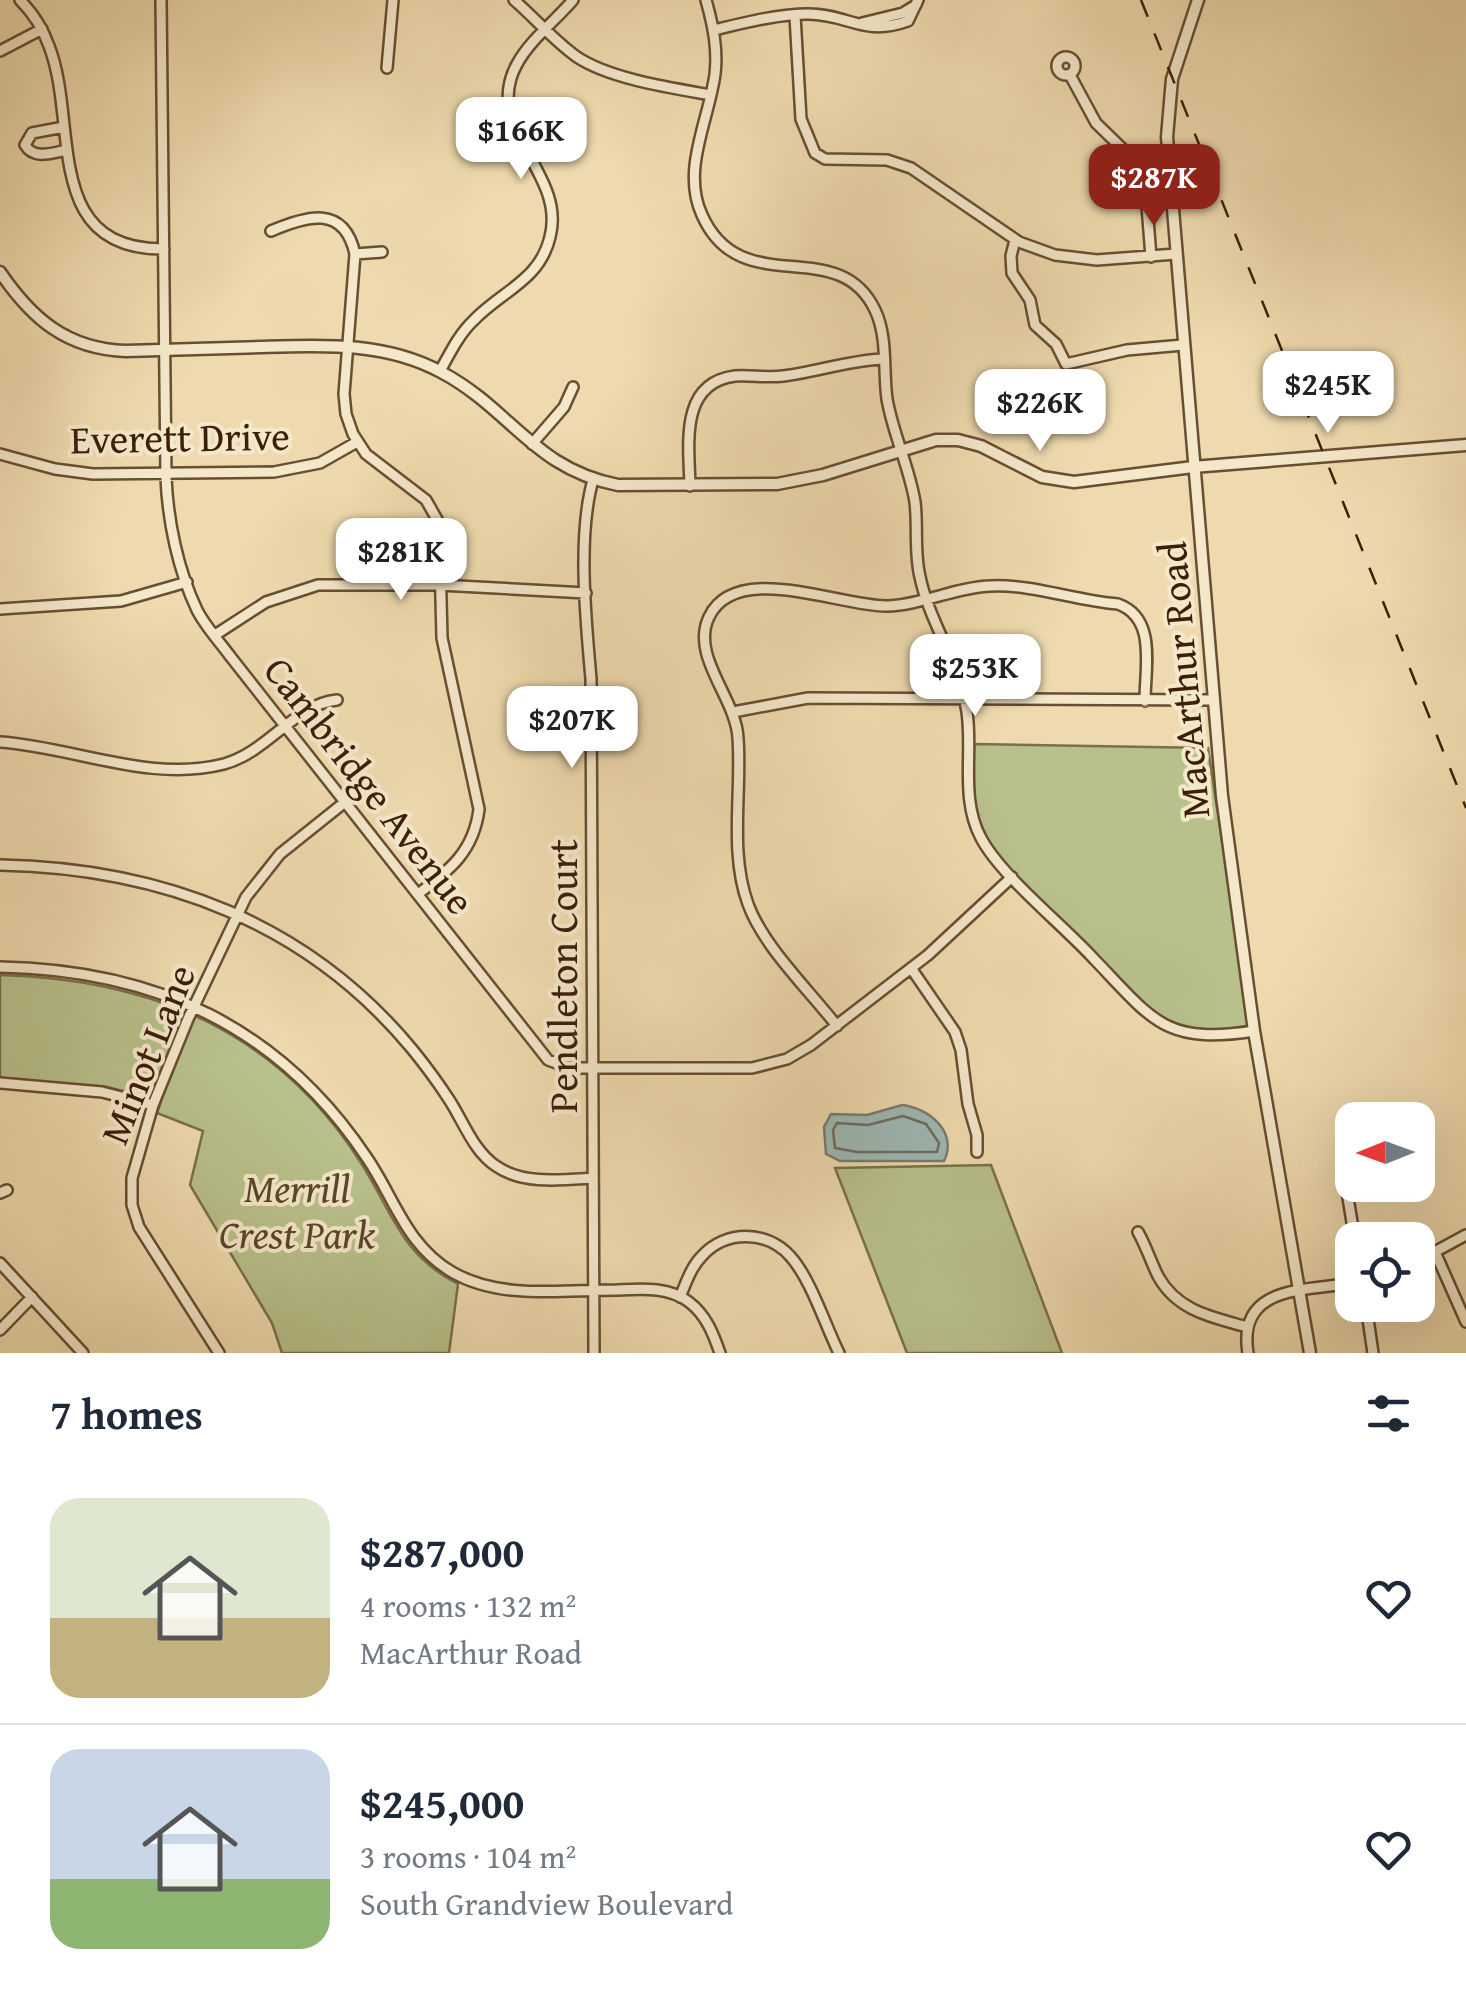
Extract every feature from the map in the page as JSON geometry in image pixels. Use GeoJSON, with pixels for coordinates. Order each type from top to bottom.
{"type":"FeatureCollection","features":[{"type":"Feature","properties":{"kind":"street"},"geometry":{"type":"LineString","coordinates":[[20,0],[42,30],[53,60],[77,200],[94,224],[114,239],[131,246],[164,249]]}},
{"type":"Feature","properties":{"kind":"street","name":"Cambridge Avenue"},"geometry":{"type":"LineString","coordinates":[[161,0],[166,473],[169,516],[187,582],[198,612],[215,635],[548,1060],[561,1067],[593,1068],[765,1066],[796,1055],[962,926],[1012,877]]}},
{"type":"Feature","properties":{"kind":"street"},"geometry":{"type":"LineString","coordinates":[[387,68],[392,0]]}},
{"type":"Feature","properties":{"kind":"street"},"geometry":{"type":"LineString","coordinates":[[514,0],[576,56],[600,69],[711,95]]}},
{"type":"Feature","properties":{"kind":"street"},"geometry":{"type":"LineString","coordinates":[[440,371],[474,319],[528,278],[550,239],[551,201],[512,127],[510,79],[518,62],[573,0]]}},
{"type":"Feature","properties":{"kind":"street"},"geometry":{"type":"LineString","coordinates":[[706,0],[714,30],[716,66],[694,174],[697,200],[708,227],[728,249],[748,260],[775,267],[816,268],[839,274],[855,284],[875,310],[882,328],[888,404],[915,502],[918,566],[926,599],[953,658],[965,699],[972,815],[983,843],[1012,877],[1161,1023],[1196,1036],[1254,1030]]}},
{"type":"Feature","properties":{"kind":"street","name":"MacArthur Road"},"geometry":{"type":"LineString","coordinates":[[1198,0],[1177,60],[1167,137],[1212,700],[1254,1030],[1310,1353]]}},
{"type":"Feature","properties":{"kind":"street"},"geometry":{"type":"LineString","coordinates":[[714,30],[810,14],[860,23],[903,13],[917,2]]}},
{"type":"Feature","properties":{"kind":"street"},"geometry":{"type":"LineString","coordinates":[[795,16],[801,119],[810,145],[825,159],[887,160],[911,168],[1015,240],[1055,255],[1097,260],[1176,254]]}},
{"type":"Feature","properties":{"kind":"street"},"geometry":{"type":"LineString","coordinates":[[0,50],[42,30]]}},
{"type":"Feature","properties":{"kind":"street"},"geometry":{"type":"LineString","coordinates":[[1070,75],[1096,123],[1133,160],[1145,180],[1152,257]]}},
{"type":"Feature","properties":{"kind":"street"},"geometry":{"type":"LineString","coordinates":[[64,127],[32,132],[25,145],[37,155],[67,150]]}},
{"type":"Feature","properties":{"kind":"street"},"geometry":{"type":"LineString","coordinates":[[271,231],[308,217],[323,217],[345,230],[356,254],[344,402],[357,442],[372,460],[426,500],[436,513],[441,537],[442,638],[479,809],[474,835],[460,859],[418,894]]}},
{"type":"Feature","properties":{"kind":"street"},"geometry":{"type":"LineString","coordinates":[[1015,240],[1012,272],[1028,295],[1035,325],[1056,344],[1066,364],[1127,350],[1183,344]]}},
{"type":"Feature","properties":{"kind":"street"},"geometry":{"type":"LineString","coordinates":[[356,254],[382,252]]}},
{"type":"Feature","properties":{"kind":"street"},"geometry":{"type":"LineString","coordinates":[[0,272],[31,314],[65,338],[103,350],[348,345],[398,354],[440,371],[483,399],[560,466],[593,480],[618,485],[758,486],[798,481],[936,440],[966,442],[988,449],[1030,472],[1064,482],[1193,466],[1466,445]]}},
{"type":"Feature","properties":{"kind":"street"},"geometry":{"type":"LineString","coordinates":[[690,486],[691,412],[702,393],[716,382],[734,376],[778,376],[849,362],[884,360]]}},
{"type":"Feature","properties":{"kind":"street"},"geometry":{"type":"LineString","coordinates":[[532,444],[564,407],[573,387]]}},
{"type":"Feature","properties":{"kind":"street","name":"Everett Drive"},"geometry":{"type":"LineString","coordinates":[[0,454],[76,473],[288,471],[320,463],[357,442]]}},
{"type":"Feature","properties":{"kind":"street","name":"Pendleton Court"},"geometry":{"type":"LineString","coordinates":[[593,480],[586,517],[586,593],[591,680],[594,1353]]}},
{"type":"Feature","properties":{"kind":"street"},"geometry":{"type":"LineString","coordinates":[[0,609],[121,601],[187,582]]}},
{"type":"Feature","properties":{"kind":"street"},"geometry":{"type":"LineString","coordinates":[[215,635],[266,602],[318,585],[440,584],[586,593]]}},
{"type":"Feature","properties":{"kind":"street"},"geometry":{"type":"LineString","coordinates":[[836,1026],[769,940],[748,904],[740,871],[740,770],[733,712],[705,642],[708,618],[725,598],[750,590],[804,592],[882,606],[979,587],[1008,586],[1124,605],[1138,615],[1144,628],[1145,701]]}},
{"type":"Feature","properties":{"kind":"street"},"geometry":{"type":"LineString","coordinates":[[733,712],[808,698],[1212,700]]}},
{"type":"Feature","properties":{"kind":"street"},"geometry":{"type":"LineString","coordinates":[[0,742],[55,749],[130,766],[192,768],[238,759],[318,703],[337,700]]}},
{"type":"Feature","properties":{"kind":"street","name":"Minot Lane"},"geometry":{"type":"LineString","coordinates":[[219,1353],[132,1210],[133,1172],[154,1105],[194,1007],[250,890],[268,865],[345,802]]}},
{"type":"Feature","properties":{"kind":"street"},"geometry":{"type":"LineString","coordinates":[[0,865],[66,867],[114,874],[183,892],[238,915],[325,967],[385,1019],[428,1070],[478,1148],[495,1166],[528,1178],[593,1178]]}},
{"type":"Feature","properties":{"kind":"street"},"geometry":{"type":"LineString","coordinates":[[0,967],[94,974],[150,988],[194,1007],[261,1046],[325,1103],[368,1158],[406,1230],[433,1259],[471,1281],[498,1288],[657,1290],[680,1296],[705,1318],[720,1353]]}},
{"type":"Feature","properties":{"kind":"street"},"geometry":{"type":"LineString","coordinates":[[911,968],[948,1019],[960,1044],[977,1152]]}},
{"type":"Feature","properties":{"kind":"street"},"geometry":{"type":"LineString","coordinates":[[0,1083],[102,1092],[154,1105]]}},
{"type":"Feature","properties":{"kind":"street"},"geometry":{"type":"LineString","coordinates":[[1138,1232],[1157,1274],[1179,1301],[1196,1312],[1246,1327]]}},
{"type":"Feature","properties":{"kind":"street"},"geometry":{"type":"LineString","coordinates":[[1466,1235],[1435,1252],[1466,1322]]}},
{"type":"Feature","properties":{"kind":"street"},"geometry":{"type":"LineString","coordinates":[[680,1296],[695,1264],[714,1245],[742,1236],[767,1240],[794,1260],[839,1353]]}},
{"type":"Feature","properties":{"kind":"street"},"geometry":{"type":"LineString","coordinates":[[0,1263],[83,1353]]}},
{"type":"Feature","properties":{"kind":"street"},"geometry":{"type":"LineString","coordinates":[[1248,1353],[1246,1327],[1265,1300],[1335,1286]]}},
{"type":"Feature","properties":{"kind":"street"},"geometry":{"type":"LineString","coordinates":[[0,1330],[32,1297]]}},
{"type":"Feature","properties":{"kind":"street"},"geometry":{"type":"LineString","coordinates":[[1369,1322],[1374,1353]]}},
{"type":"Feature","properties":{"kind":"green space"},"geometry":{"type":"Polygon","coordinates":[[[974,744],[1208,748],[1247,1026],[1194,1029],[1158,1015],[1008,867],[987,838],[976,810],[974,744]]]}},
{"type":"Feature","properties":{"kind":"green space","name":"Merrill Crest Park"},"geometry":{"type":"Polygon","coordinates":[[[0,975],[55,979],[158,1001],[206,1021],[250,1047],[290,1078],[328,1117],[411,1246],[439,1273],[458,1284],[449,1353],[282,1353],[272,1323],[190,1185],[203,1131],[157,1113],[161,1101],[107,1087],[0,1078],[0,975]]]}},
{"type":"Feature","properties":{"kind":"green space"},"geometry":{"type":"Polygon","coordinates":[[[991,1165],[1062,1353],[907,1353],[835,1168],[991,1165]]]}},
{"type":"Feature","properties":{"kind":"water"},"geometry":{"type":"Polygon","coordinates":[[[902,1105],[922,1111],[939,1124],[947,1141],[944,1161],[840,1161],[826,1154],[824,1127],[831,1114],[867,1115],[902,1105]]]}},
{"type":"Feature","properties":{"kind":"railway"},"geometry":{"type":"LineString","coordinates":[[1141,0],[1466,808]]}}]}
